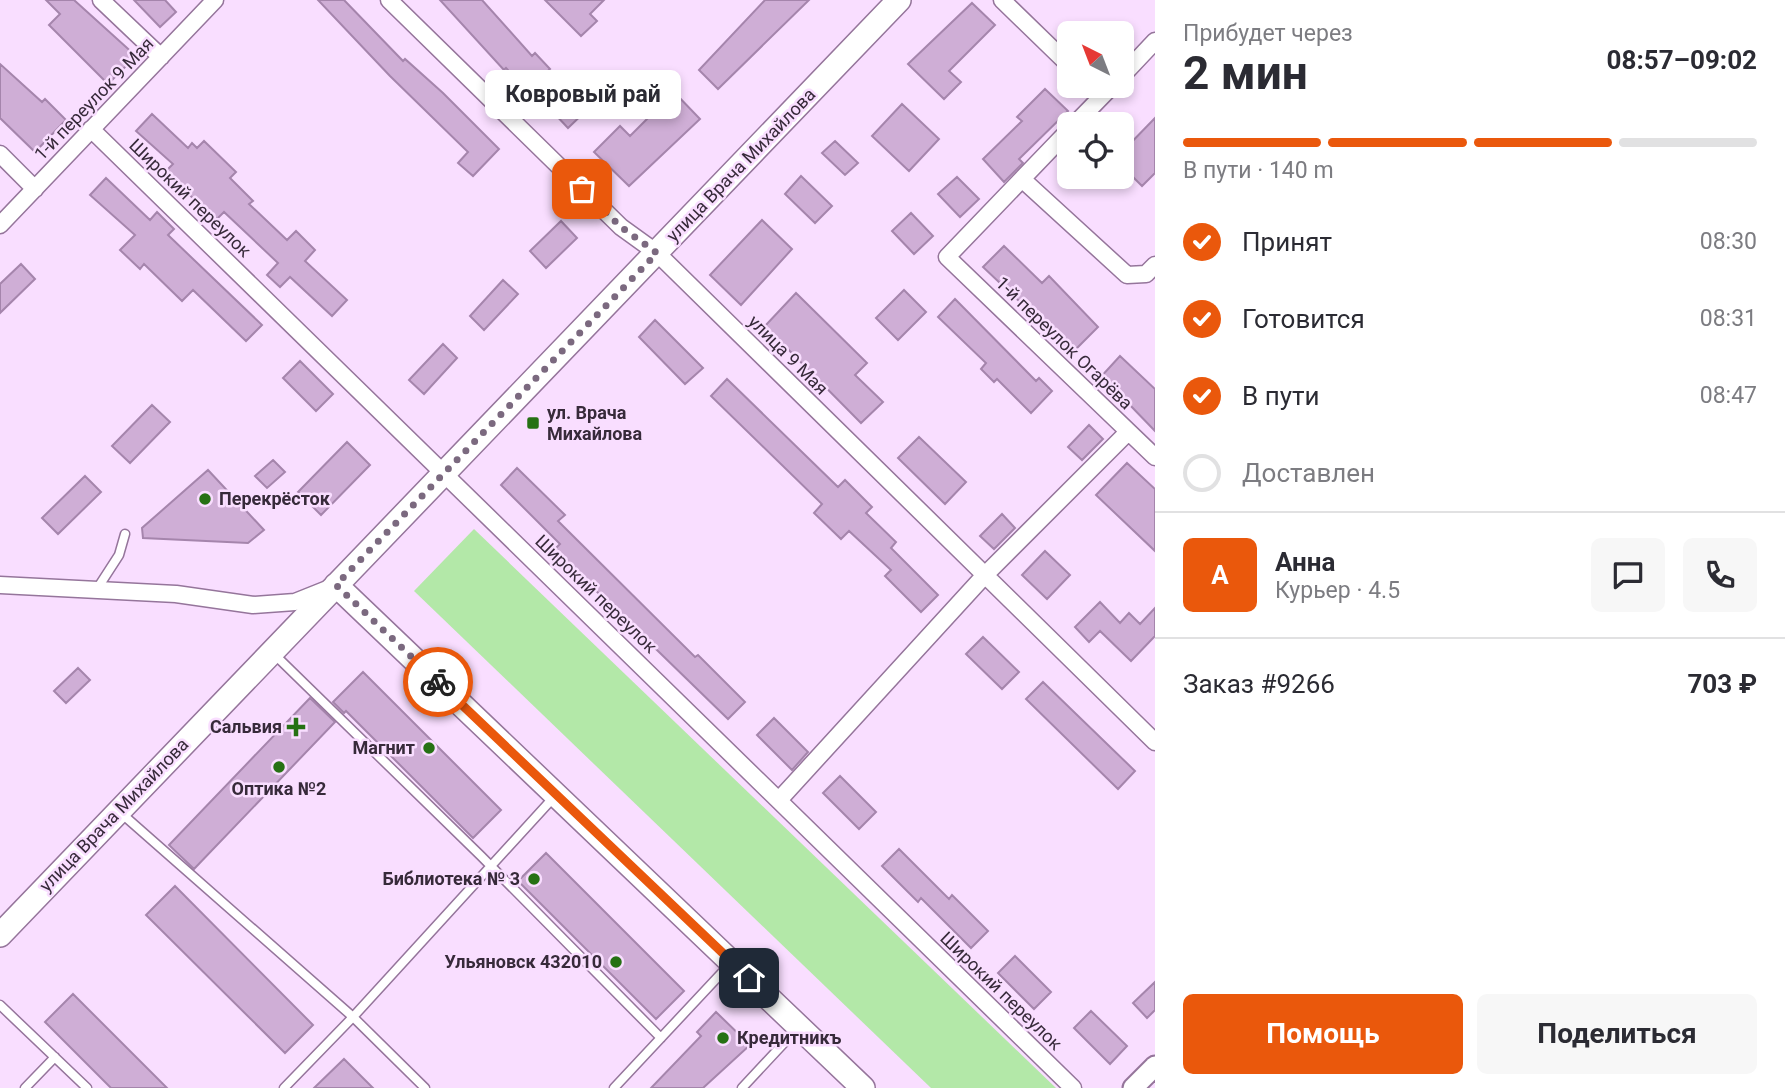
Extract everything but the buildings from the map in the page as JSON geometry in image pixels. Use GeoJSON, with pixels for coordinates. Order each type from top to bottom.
{"type":"FeatureCollection","features":[{"type":"Feature","properties":{"kind":"main road","name":"улица Врача Михайлова"},"geometry":{"type":"LineString","coordinates":[[0,935],[899,0]]}},
{"type":"Feature","properties":{"kind":"main road"},"geometry":{"type":"LineString","coordinates":[[336,585],[863,1088]]}},
{"type":"Feature","properties":{"kind":"street"},"geometry":{"type":"LineString","coordinates":[[101,0],[161,57]]}},
{"type":"Feature","properties":{"kind":"street","name":"1-й переулок 9 Мая"},"geometry":{"type":"LineString","coordinates":[[0,225],[215,0]]}},
{"type":"Feature","properties":{"kind":"street","name":"улица 9 Мая"},"geometry":{"type":"LineString","coordinates":[[389,0],[621,227],[657,253],[1155,742]]}},
{"type":"Feature","properties":{"kind":"street"},"geometry":{"type":"LineString","coordinates":[[1002,0],[1057,53]]}},
{"type":"Feature","properties":{"kind":"street"},"geometry":{"type":"LineString","coordinates":[[1134,63],[1155,41]]}},
{"type":"Feature","properties":{"kind":"street"},"geometry":{"type":"LineString","coordinates":[[1084,112],[1095,98]]}},
{"type":"Feature","properties":{"kind":"street","name":"Широкий переулок"},"geometry":{"type":"LineString","coordinates":[[91,129],[1073,1088]]}},
{"type":"Feature","properties":{"kind":"street"},"geometry":{"type":"LineString","coordinates":[[1057,143],[1022,179],[1127,275],[1146,274],[1155,265]]}},
{"type":"Feature","properties":{"kind":"street"},"geometry":{"type":"LineString","coordinates":[[0,154],[35,189]]}},
{"type":"Feature","properties":{"kind":"street","name":"1-й переулок Огарёва"},"geometry":{"type":"LineString","coordinates":[[1022,179],[947,257],[1155,457]]}},
{"type":"Feature","properties":{"kind":"street"},"geometry":{"type":"LineString","coordinates":[[779,800],[984,576],[1128,432]]}},
{"type":"Feature","properties":{"kind":"street"},"geometry":{"type":"LineString","coordinates":[[0,586],[176,594],[253,605],[295,602],[336,585]]}},
{"type":"Feature","properties":{"kind":"street"},"geometry":{"type":"LineString","coordinates":[[1133,1088],[1155,1066]]}},
{"type":"Feature","properties":{"kind":"lane"},"geometry":{"type":"LineString","coordinates":[[97,589],[119,555],[125,534]]}},
{"type":"Feature","properties":{"kind":"lane"},"geometry":{"type":"LineString","coordinates":[[271,652],[490,865],[661,1038]]}},
{"type":"Feature","properties":{"kind":"lane"},"geometry":{"type":"LineString","coordinates":[[284,1088],[353,1017],[556,795]]}},
{"type":"Feature","properties":{"kind":"lane"},"geometry":{"type":"LineString","coordinates":[[118,811],[353,1017],[425,1088]]}},
{"type":"Feature","properties":{"kind":"lane"},"geometry":{"type":"LineString","coordinates":[[614,1088],[732,962]]}},
{"type":"Feature","properties":{"kind":"lane"},"geometry":{"type":"LineString","coordinates":[[0,1005],[88,1088]]}},
{"type":"Feature","properties":{"kind":"lane"},"geometry":{"type":"LineString","coordinates":[[742,1088],[799,1026]]}},
{"type":"Feature","properties":{"kind":"lane"},"geometry":{"type":"LineString","coordinates":[[25,1088],[55,1057]]}},
{"type":"Feature","properties":{"kind":"green space"},"geometry":{"type":"Polygon","coordinates":[[[474,529],[1056,1088],[931,1088],[414,591],[474,529]]]}},
{"type":"Feature","properties":{"kind":"way so far"},"geometry":{"type":"LineString","coordinates":[[438,682],[336,585],[657,253],[621,227],[582,189]]}},
{"type":"Feature","properties":{"kind":"place","name":"Ковровый рай"},"geometry":{"type":"Point","coordinates":[582,189]}},
{"type":"Feature","properties":{"kind":"place","name":"ул. Врача Михайлова"},"geometry":{"type":"Point","coordinates":[533,423]}},
{"type":"Feature","properties":{"kind":"place","name":"Перекрёсток"},"geometry":{"type":"Point","coordinates":[205,499]}},
{"type":"Feature","properties":{"kind":"place","name":"Сальвия"},"geometry":{"type":"Point","coordinates":[296,727]}},
{"type":"Feature","properties":{"kind":"place","name":"Магнит"},"geometry":{"type":"Point","coordinates":[429,748]}},
{"type":"Feature","properties":{"kind":"place","name":"Оптика №2"},"geometry":{"type":"Point","coordinates":[279,767]}},
{"type":"Feature","properties":{"kind":"place","name":"Библиотека № 3"},"geometry":{"type":"Point","coordinates":[534,879]}},
{"type":"Feature","properties":{"kind":"place","name":"Ульяновск 432010"},"geometry":{"type":"Point","coordinates":[616,962]}},
{"type":"Feature","properties":{"kind":"place","name":"Кредитникъ"},"geometry":{"type":"Point","coordinates":[723,1038]}},
{"type":"Feature","properties":{"kind":"route"},"geometry":{"type":"LineString","coordinates":[[438,682],[749,978]]}}]}
